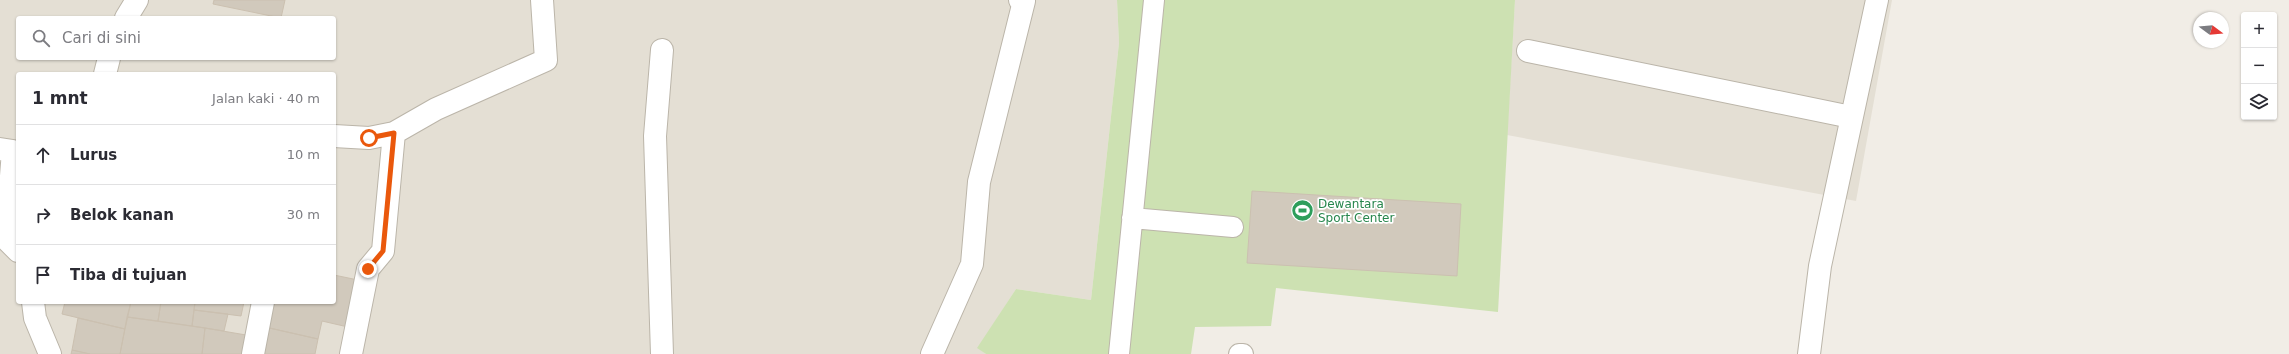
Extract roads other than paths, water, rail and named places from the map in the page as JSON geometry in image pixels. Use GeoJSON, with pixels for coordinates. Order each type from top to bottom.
{"type":"FeatureCollection","features":[{"type":"Feature","properties":{"kind":"street"},"geometry":{"type":"LineString","coordinates":[[127,16],[137,0]]}},
{"type":"Feature","properties":{"kind":"street"},"geometry":{"type":"LineString","coordinates":[[336,136],[369,138],[394,133],[436,109],[546,60],[542,0]]}},
{"type":"Feature","properties":{"kind":"street"},"geometry":{"type":"LineString","coordinates":[[932,354],[972,264],[979,182],[1024,1],[1020,0]]}},
{"type":"Feature","properties":{"kind":"street"},"geometry":{"type":"LineString","coordinates":[[1809,354],[1820,266],[1877,0]]}},
{"type":"Feature","properties":{"kind":"street"},"geometry":{"type":"LineString","coordinates":[[662,50],[655,136],[662,354]]}},
{"type":"Feature","properties":{"kind":"street"},"geometry":{"type":"LineString","coordinates":[[1528,51],[1851,117]]}},
{"type":"Feature","properties":{"kind":"street"},"geometry":{"type":"LineString","coordinates":[[106,72],[108,60]]}},
{"type":"Feature","properties":{"kind":"street"},"geometry":{"type":"LineString","coordinates":[[351,354],[368,269],[383,251],[394,133]]}},
{"type":"Feature","properties":{"kind":"street"},"geometry":{"type":"LineString","coordinates":[[0,149],[13,151],[6,239],[16,249]]}},
{"type":"Feature","properties":{"kind":"street"},"geometry":{"type":"LineString","coordinates":[[33,304],[35,318],[50,354]]}},
{"type":"Feature","properties":{"kind":"street"},"geometry":{"type":"LineString","coordinates":[[253,354],[263,304]]}},
{"type":"Feature","properties":{"kind":"lane"},"geometry":{"type":"LineString","coordinates":[[1119,354],[1154,0]]}},
{"type":"Feature","properties":{"kind":"lane"},"geometry":{"type":"LineString","coordinates":[[1132,218],[1233,228]]}},
{"type":"Feature","properties":{"kind":"place","name":"Dewantara Sport Center"},"geometry":{"type":"Point","coordinates":[1302,211]}}]}
